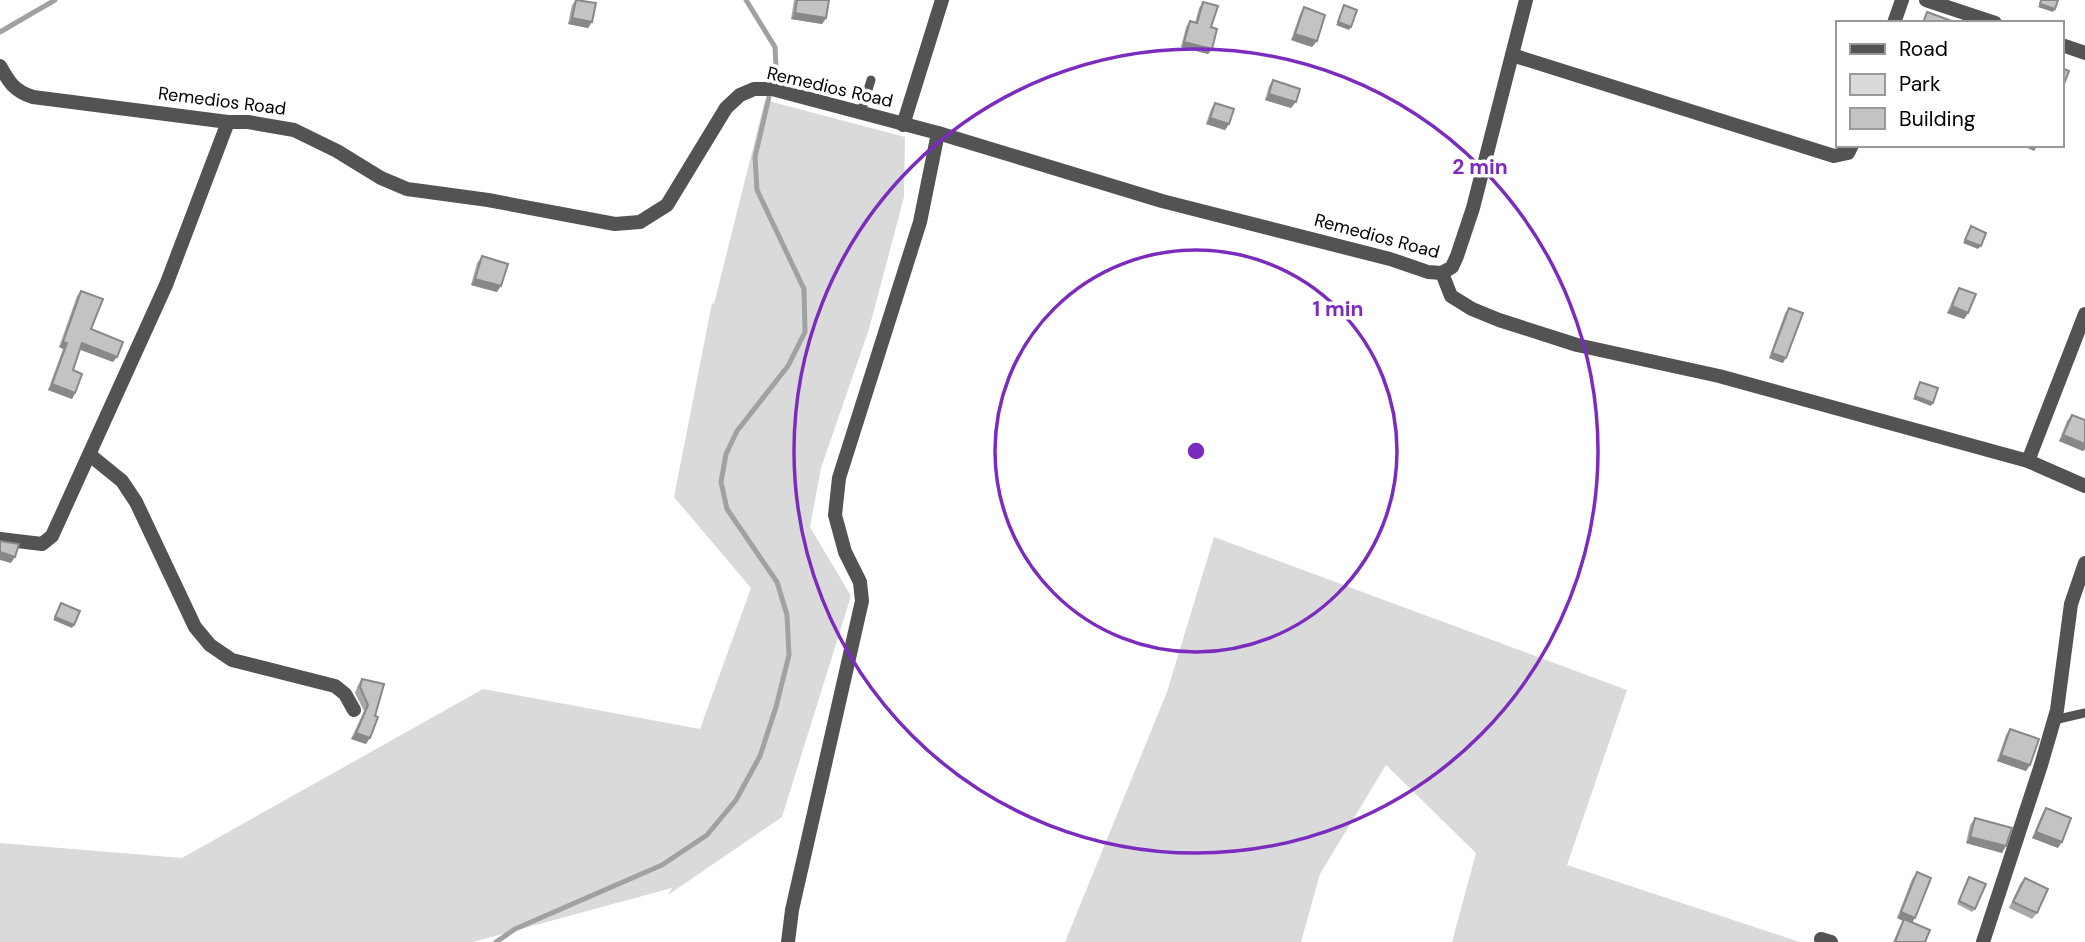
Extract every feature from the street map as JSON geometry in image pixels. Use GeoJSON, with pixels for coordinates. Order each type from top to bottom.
{"type":"FeatureCollection","features":[{"type":"Feature","properties":{"kind":"street"},"geometry":{"type":"LineString","coordinates":[[903,125],[942,0]]}},
{"type":"Feature","properties":{"kind":"street","name":"Remedios Road"},"geometry":{"type":"LineString","coordinates":[[0,66],[20,93],[33,97],[228,122],[248,122],[294,130],[407,189],[488,200],[615,224],[640,222],[667,205],[726,108],[740,95],[754,89],[772,89],[939,133],[1162,201],[1390,259],[1428,272],[1442,273],[1452,267],[1473,208],[1526,0]]}},
{"type":"Feature","properties":{"kind":"street"},"geometry":{"type":"LineString","coordinates":[[1895,21],[1902,0]]}},
{"type":"Feature","properties":{"kind":"street"},"geometry":{"type":"LineString","coordinates":[[1926,0],[1989,21]]}},
{"type":"Feature","properties":{"kind":"street"},"geometry":{"type":"LineString","coordinates":[[2064,46],[2085,52]]}},
{"type":"Feature","properties":{"kind":"street"},"geometry":{"type":"LineString","coordinates":[[1512,55],[1834,156],[1848,153],[1851,147]]}},
{"type":"Feature","properties":{"kind":"street"},"geometry":{"type":"LineString","coordinates":[[0,539],[42,544],[52,536],[166,285],[228,122]]}},
{"type":"Feature","properties":{"kind":"street"},"geometry":{"type":"LineString","coordinates":[[788,942],[795,897],[862,601],[860,582],[845,552],[835,515],[839,478],[920,222],[939,133]]}},
{"type":"Feature","properties":{"kind":"street"},"geometry":{"type":"LineString","coordinates":[[1442,273],[1451,296],[1472,309],[1577,345],[1719,376],[2028,461],[2085,486]]}},
{"type":"Feature","properties":{"kind":"street"},"geometry":{"type":"LineString","coordinates":[[2028,461],[2085,314]]}},
{"type":"Feature","properties":{"kind":"street"},"geometry":{"type":"LineString","coordinates":[[90,455],[122,481],[136,502],[195,626],[210,645],[232,660],[335,685],[345,694],[354,710]]}},
{"type":"Feature","properties":{"kind":"street"},"geometry":{"type":"LineString","coordinates":[[1983,942],[2042,765],[2054,720],[2071,604],[2085,563]]}},
{"type":"Feature","properties":{"kind":"lane"},"geometry":{"type":"LineString","coordinates":[[860,112],[871,80]]}},
{"type":"Feature","properties":{"kind":"lane"},"geometry":{"type":"LineString","coordinates":[[2054,720],[2085,713]]}},
{"type":"Feature","properties":{"kind":"green space"},"geometry":{"type":"Polygon","coordinates":[[[765,100],[905,137],[904,197],[869,329],[821,468],[810,527],[851,596],[782,817],[668,895],[672,888],[473,942],[0,942],[0,843],[182,858],[483,689],[700,729],[751,588],[674,497],[712,303],[714,304],[765,100]]]}},
{"type":"Feature","properties":{"kind":"green space"},"geometry":{"type":"Polygon","coordinates":[[[1214,537],[1627,690],[1567,865],[1800,942],[1452,942],[1476,853],[1386,765],[1320,874],[1301,942],[1065,942],[1167,692],[1214,537]]]}},
{"type":"Feature","properties":{"kind":"building"},"geometry":{"type":"Polygon","coordinates":[[[576,0],[596,3],[592,22],[572,18],[576,0]]]}},
{"type":"Feature","properties":{"kind":"building"},"geometry":{"type":"Polygon","coordinates":[[[797,0],[829,0],[826,18],[795,13],[797,0]]]}},
{"type":"Feature","properties":{"kind":"building"},"geometry":{"type":"Polygon","coordinates":[[[2041,0],[2058,0],[2055,9],[2040,4],[2041,0]]]}},
{"type":"Feature","properties":{"kind":"building"},"geometry":{"type":"Polygon","coordinates":[[[1203,2],[1218,6],[1211,27],[1217,29],[1212,49],[1184,42],[1190,21],[1197,23],[1203,2]]]}},
{"type":"Feature","properties":{"kind":"building"},"geometry":{"type":"Polygon","coordinates":[[[1344,5],[1357,10],[1351,27],[1338,22],[1344,5]]]}},
{"type":"Feature","properties":{"kind":"building"},"geometry":{"type":"Polygon","coordinates":[[[1304,7],[1325,15],[1317,41],[1295,34],[1304,7]]]}},
{"type":"Feature","properties":{"kind":"building"},"geometry":{"type":"Polygon","coordinates":[[[1927,12],[1952,21],[1924,21],[1927,12]]]}},
{"type":"Feature","properties":{"kind":"building"},"geometry":{"type":"Polygon","coordinates":[[[2064,69],[2069,71],[2064,84],[2064,69]]]}},
{"type":"Feature","properties":{"kind":"building"},"geometry":{"type":"Polygon","coordinates":[[[1273,80],[1300,89],[1296,102],[1269,94],[1273,80]]]}},
{"type":"Feature","properties":{"kind":"building"},"geometry":{"type":"Polygon","coordinates":[[[1215,103],[1234,109],[1229,124],[1210,118],[1215,103]]]}},
{"type":"Feature","properties":{"kind":"building"},"geometry":{"type":"Polygon","coordinates":[[[1971,226],[1986,233],[1981,246],[1965,240],[1971,226]]]}},
{"type":"Feature","properties":{"kind":"building"},"geometry":{"type":"Polygon","coordinates":[[[482,256],[508,264],[501,286],[475,279],[482,256]]]}},
{"type":"Feature","properties":{"kind":"building"},"geometry":{"type":"Polygon","coordinates":[[[1959,288],[1976,294],[1968,313],[1952,306],[1959,288]]]}},
{"type":"Feature","properties":{"kind":"building"},"geometry":{"type":"Polygon","coordinates":[[[81,291],[103,299],[91,329],[123,342],[117,357],[82,343],[73,370],[82,374],[75,393],[52,384],[67,343],[63,342],[81,291]]]}},
{"type":"Feature","properties":{"kind":"building"},"geometry":{"type":"Polygon","coordinates":[[[1789,308],[1803,313],[1786,358],[1772,353],[1789,308]]]}},
{"type":"Feature","properties":{"kind":"building"},"geometry":{"type":"Polygon","coordinates":[[[1920,382],[1938,388],[1933,403],[1915,396],[1920,382]]]}},
{"type":"Feature","properties":{"kind":"building"},"geometry":{"type":"Polygon","coordinates":[[[2072,415],[2085,420],[2085,444],[2063,435],[2072,415]]]}},
{"type":"Feature","properties":{"kind":"building"},"geometry":{"type":"Polygon","coordinates":[[[0,541],[19,544],[15,557],[0,552],[0,541]]]}},
{"type":"Feature","properties":{"kind":"building"},"geometry":{"type":"Polygon","coordinates":[[[61,603],[80,611],[74,625],[55,617],[61,603]]]}},
{"type":"Feature","properties":{"kind":"building"},"geometry":{"type":"Polygon","coordinates":[[[362,679],[384,684],[375,716],[378,717],[370,738],[356,733],[368,705],[360,687],[362,679]]]}},
{"type":"Feature","properties":{"kind":"building"},"geometry":{"type":"Polygon","coordinates":[[[2010,729],[2039,739],[2030,765],[2001,755],[2010,729]]]}},
{"type":"Feature","properties":{"kind":"building"},"geometry":{"type":"Polygon","coordinates":[[[2046,808],[2071,818],[2062,842],[2036,832],[2046,808]]]}},
{"type":"Feature","properties":{"kind":"building"},"geometry":{"type":"Polygon","coordinates":[[[1975,818],[2012,828],[2006,846],[1970,837],[1975,818]]]}},
{"type":"Feature","properties":{"kind":"building"},"geometry":{"type":"Polygon","coordinates":[[[1917,872],[1931,878],[1915,918],[1901,912],[1917,872]]]}},
{"type":"Feature","properties":{"kind":"building"},"geometry":{"type":"Polygon","coordinates":[[[1969,877],[1986,884],[1975,909],[1959,901],[1969,877]]]}},
{"type":"Feature","properties":{"kind":"building"},"geometry":{"type":"Polygon","coordinates":[[[2025,878],[2048,889],[2037,913],[2013,902],[2025,878]]]}},
{"type":"Feature","properties":{"kind":"building"},"geometry":{"type":"Polygon","coordinates":[[[1904,919],[1930,930],[1925,942],[1895,942],[1904,919]]]}},
{"type":"Feature","properties":{"kind":"waterway"},"geometry":{"type":"LineString","coordinates":[[0,32],[55,0]]}},
{"type":"Feature","properties":{"kind":"waterway"},"geometry":{"type":"LineString","coordinates":[[746,0],[775,47],[776,67],[773,80]]}},
{"type":"Feature","properties":{"kind":"waterway"},"geometry":{"type":"LineString","coordinates":[[496,942],[515,929],[662,865],[707,835],[736,800],[760,756],[776,707],[789,655],[787,615],[777,582],[727,509],[721,482],[726,454],[737,431],[788,366],[805,332],[804,289],[757,190],[755,157],[769,97]]}}]}
